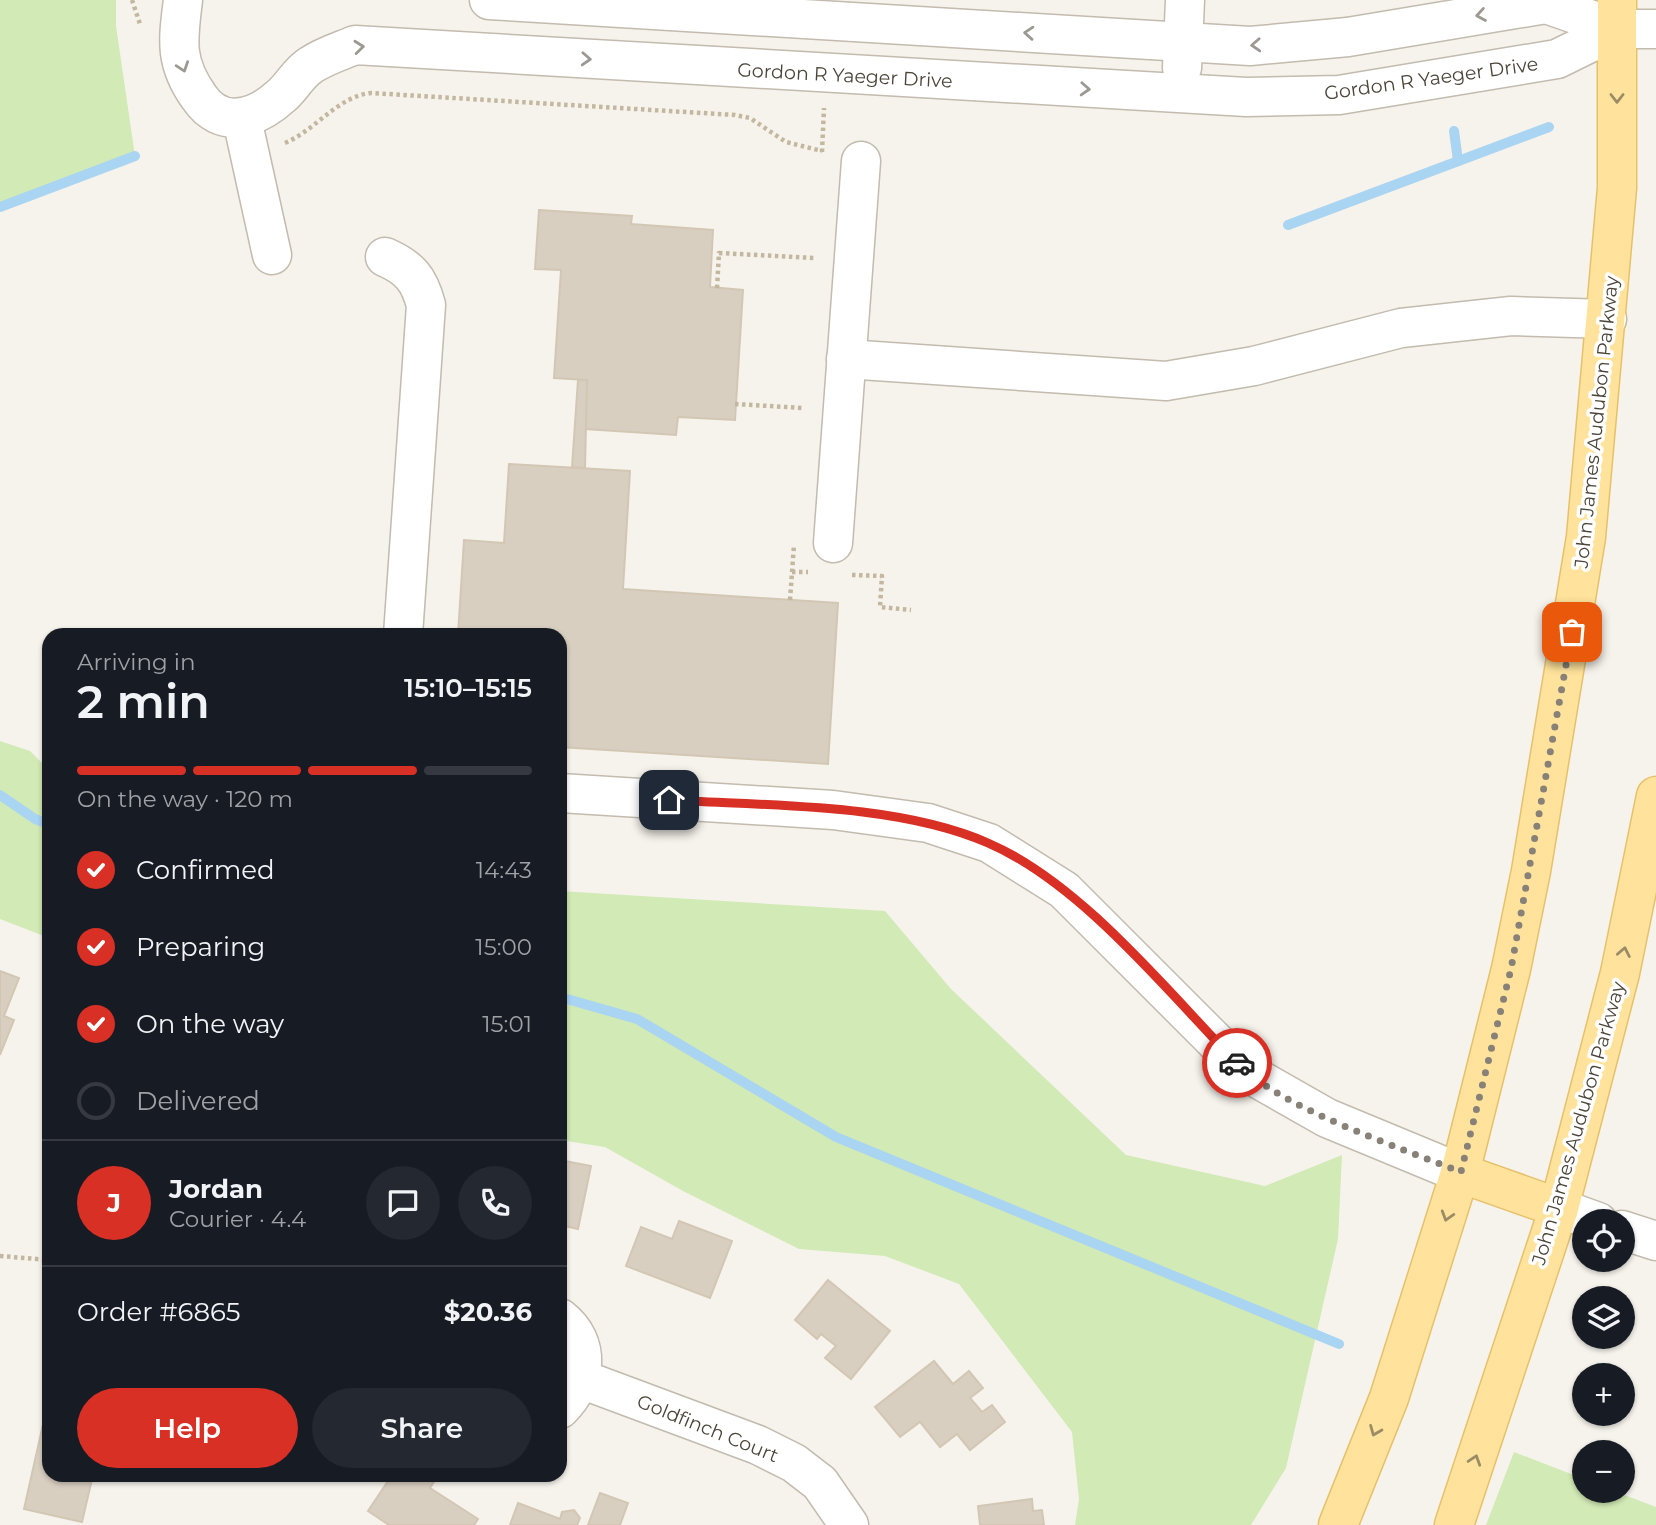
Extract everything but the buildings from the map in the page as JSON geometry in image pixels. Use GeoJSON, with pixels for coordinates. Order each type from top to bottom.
{"type":"FeatureCollection","features":[{"type":"Feature","properties":{"kind":"main road","name":"John James Audubon Parkway"},"geometry":{"type":"LineString","coordinates":[[1338,1525],[1389,1398],[1461,1172],[1511,969],[1566,668],[1586,537],[1617,188],[1617,15]]}},
{"type":"Feature","properties":{"kind":"main road","name":"John James Audubon Parkway"},"geometry":{"type":"LineString","coordinates":[[1454,1525],[1559,1208],[1620,973],[1648,877],[1656,796]]}},
{"type":"Feature","properties":{"kind":"main road"},"geometry":{"type":"LineString","coordinates":[[1461,1172],[1559,1208]]}},
{"type":"Feature","properties":{"kind":"street"},"geometry":{"type":"LineString","coordinates":[[183,0],[177,50],[184,72],[205,107],[226,118],[246,137],[272,255]]}},
{"type":"Feature","properties":{"kind":"street","name":"Gordon R Yaeger Drive"},"geometry":{"type":"LineString","coordinates":[[489,0],[775,8],[1183,43],[1250,46],[1348,37],[1546,4],[1617,15],[1656,29]]}},
{"type":"Feature","properties":{"kind":"street"},"geometry":{"type":"LineString","coordinates":[[1181,94],[1185,0]]}},
{"type":"Feature","properties":{"kind":"street"},"geometry":{"type":"LineString","coordinates":[[772,70],[775,8]]}},
{"type":"Feature","properties":{"kind":"street","name":"Gordon R Yaeger Drive"},"geometry":{"type":"LineString","coordinates":[[246,137],[261,111],[283,95],[311,64],[355,45],[1181,94],[1339,95],[1557,59],[1617,15]]}},
{"type":"Feature","properties":{"kind":"street"},"geometry":{"type":"LineString","coordinates":[[831,563],[861,161]]}},
{"type":"Feature","properties":{"kind":"street"},"geometry":{"type":"LineString","coordinates":[[385,257],[406,266],[420,282],[426,305],[403,628]]}},
{"type":"Feature","properties":{"kind":"street"},"geometry":{"type":"LineString","coordinates":[[846,359],[1166,381],[1254,366],[1401,328],[1511,316],[1607,319]]}},
{"type":"Feature","properties":{"kind":"street"},"geometry":{"type":"LineString","coordinates":[[567,793],[833,810],[928,823],[989,843],[1064,890],[1246,1072],[1327,1118],[1461,1172]]}},
{"type":"Feature","properties":{"kind":"street"},"geometry":{"type":"LineString","coordinates":[[1559,1208],[1572,1213]]}},
{"type":"Feature","properties":{"kind":"street"},"geometry":{"type":"LineString","coordinates":[[1635,1234],[1656,1241]]}},
{"type":"Feature","properties":{"kind":"street","name":"Goldfinch Court"},"geometry":{"type":"LineString","coordinates":[[567,1326],[579,1341],[583,1360],[570,1394],[758,1445],[794,1463],[821,1483],[849,1525]]}},
{"type":"Feature","properties":{"kind":"path"},"geometry":{"type":"LineString","coordinates":[[132,0],[142,36]]}},
{"type":"Feature","properties":{"kind":"path"},"geometry":{"type":"LineString","coordinates":[[246,137],[299,136],[348,98],[371,93],[735,115],[750,118],[786,142],[822,151]]}},
{"type":"Feature","properties":{"kind":"path"},"geometry":{"type":"LineString","coordinates":[[717,288],[719,253],[814,258]]}},
{"type":"Feature","properties":{"kind":"path"},"geometry":{"type":"LineString","coordinates":[[735,404],[803,408]]}},
{"type":"Feature","properties":{"kind":"path"},"geometry":{"type":"LineString","coordinates":[[792,572],[831,563],[882,576],[880,607],[911,610]]}},
{"type":"Feature","properties":{"kind":"path"},"geometry":{"type":"LineString","coordinates":[[0,1256],[42,1259]]}},
{"type":"Feature","properties":{"kind":"green space"},"geometry":{"type":"Polygon","coordinates":[[[0,0],[116,0],[116,26],[135,156],[0,207],[0,0]]]}},
{"type":"Feature","properties":{"kind":"green space"},"geometry":{"type":"Polygon","coordinates":[[[0,741],[30,751],[42,763],[42,935],[0,919],[0,741]]]}},
{"type":"Feature","properties":{"kind":"green space"},"geometry":{"type":"Polygon","coordinates":[[[567,891],[885,911],[951,989],[1126,1155],[1265,1186],[1342,1155],[1338,1239],[1286,1468],[1251,1525],[1075,1525],[1079,1499],[1072,1432],[959,1284],[885,1256],[799,1249],[683,1191],[605,1147],[567,1141],[567,891]]]}},
{"type":"Feature","properties":{"kind":"green space"},"geometry":{"type":"Polygon","coordinates":[[[1514,1452],[1572,1474],[1572,1503],[1635,1503],[1635,1499],[1656,1507],[1656,1525],[1486,1525],[1514,1452]]]}},
{"type":"Feature","properties":{"kind":"waterway"},"geometry":{"type":"LineString","coordinates":[[1288,225],[1549,127]]}},
{"type":"Feature","properties":{"kind":"waterway"},"geometry":{"type":"LineString","coordinates":[[1454,131],[1458,161]]}},
{"type":"Feature","properties":{"kind":"waterway"},"geometry":{"type":"LineString","coordinates":[[0,207],[135,156]]}},
{"type":"Feature","properties":{"kind":"waterway"},"geometry":{"type":"LineString","coordinates":[[0,795],[42,822]]}},
{"type":"Feature","properties":{"kind":"waterway"},"geometry":{"type":"LineString","coordinates":[[567,999],[637,1019],[836,1137],[1339,1344]]}},
{"type":"Feature","properties":{"kind":"way so far"},"geometry":{"type":"LineString","coordinates":[[1237,1063],[1246,1072],[1327,1118],[1461,1172],[1511,969],[1531,871],[1572,632]]}},
{"type":"Feature","properties":{"kind":"route"},"geometry":{"type":"LineString","coordinates":[[669,800],[833,810],[928,823],[989,843],[1029,865],[1064,890],[1117,939],[1237,1063]]}}]}
